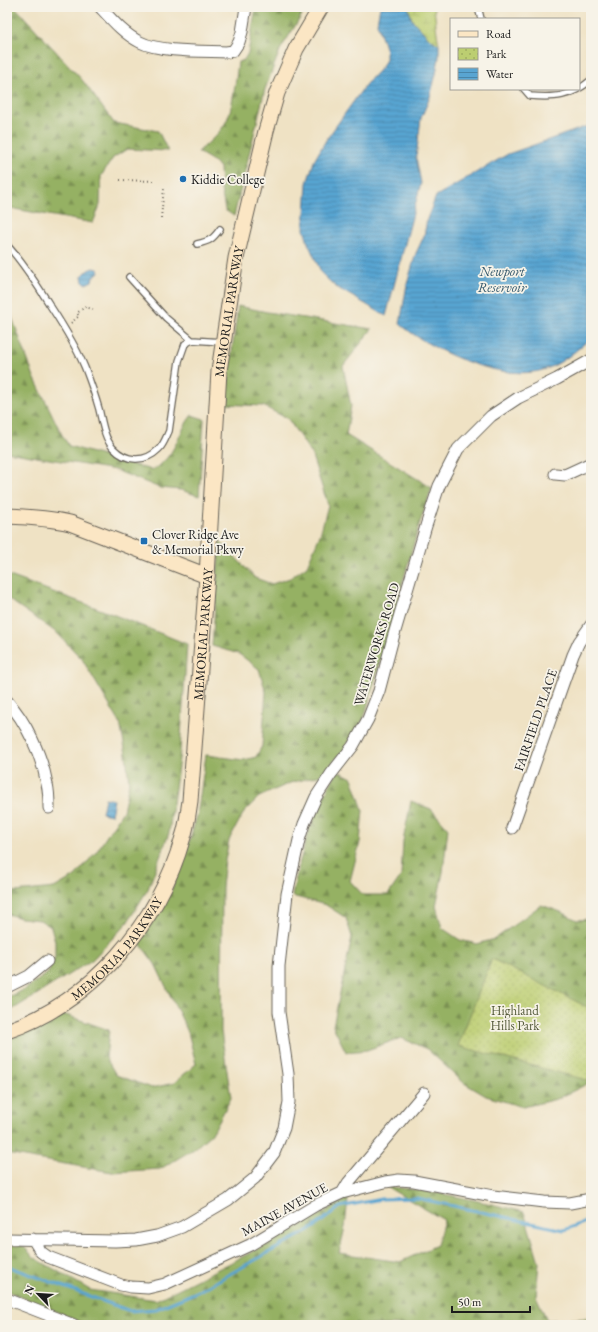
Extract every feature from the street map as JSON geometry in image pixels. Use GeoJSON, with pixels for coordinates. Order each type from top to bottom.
{"type":"FeatureCollection","features":[{"type":"Feature","properties":{"kind":"main road","name":"MEMORIAL PARKWAY"},"geometry":{"type":"LineString","coordinates":[[7,1031],[19,1027],[60,1005],[96,978],[130,943],[154,908],[171,872],[184,837],[190,802],[207,576],[219,371],[236,258],[271,112],[284,75],[296,49],[321,7]]}},
{"type":"Feature","properties":{"kind":"main road"},"geometry":{"type":"LineString","coordinates":[[7,516],[26,516],[70,523],[207,576]]}},
{"type":"Feature","properties":{"kind":"street"},"geometry":{"type":"LineString","coordinates":[[100,7],[129,36],[144,44],[165,49],[226,52],[233,51],[239,42],[246,7]]}},
{"type":"Feature","properties":{"kind":"street","name":"WATERWORKS ROAD"},"geometry":{"type":"LineString","coordinates":[[7,1239],[115,1241],[136,1240],[157,1236],[182,1227],[228,1200],[255,1178],[274,1153],[284,1128],[289,1102],[288,1074],[279,1012],[279,966],[287,894],[297,847],[304,824],[316,797],[331,774],[353,746],[368,719],[379,691],[393,638],[439,486],[458,449],[491,416],[518,398],[591,360]]}},
{"type":"Feature","properties":{"kind":"street"},"geometry":{"type":"LineString","coordinates":[[555,474],[565,475],[591,463]]}},
{"type":"Feature","properties":{"kind":"street","name":"FAIRFIELD PLACE"},"geometry":{"type":"LineString","coordinates":[[512,828],[572,655],[591,625]]}},
{"type":"Feature","properties":{"kind":"street"},"geometry":{"type":"LineString","coordinates":[[7,701],[20,717],[42,766],[48,785],[49,808]]}},
{"type":"Feature","properties":{"kind":"street"},"geometry":{"type":"LineString","coordinates":[[7,987],[28,976],[47,961]]}},
{"type":"Feature","properties":{"kind":"street"},"geometry":{"type":"LineString","coordinates":[[342,1193],[348,1183],[424,1093]]}},
{"type":"Feature","properties":{"kind":"street","name":"MAINE AVENUE"},"geometry":{"type":"LineString","coordinates":[[33,1240],[40,1252],[48,1257],[121,1285],[148,1288],[164,1284],[250,1245],[316,1205],[342,1193],[369,1186],[399,1180],[414,1181],[529,1201],[570,1203],[591,1199]]}},
{"type":"Feature","properties":{"kind":"street"},"geometry":{"type":"LineString","coordinates":[[7,1299],[74,1325]]}},
{"type":"Feature","properties":{"kind":"lane"},"geometry":{"type":"LineString","coordinates":[[478,7],[481,18]]}},
{"type":"Feature","properties":{"kind":"lane"},"geometry":{"type":"LineString","coordinates":[[580,89],[591,80]]}},
{"type":"Feature","properties":{"kind":"lane"},"geometry":{"type":"LineString","coordinates":[[525,90],[530,96],[548,97],[563,95],[578,90]]}},
{"type":"Feature","properties":{"kind":"lane"},"geometry":{"type":"LineString","coordinates":[[197,244],[209,242],[214,238],[220,229]]}},
{"type":"Feature","properties":{"kind":"lane"},"geometry":{"type":"LineString","coordinates":[[7,245],[40,289],[66,330],[85,368],[105,432],[112,447],[122,456],[136,460],[149,456],[159,449],[165,441],[169,431],[179,361],[185,344],[192,340],[223,342]]}},
{"type":"Feature","properties":{"kind":"lane"},"geometry":{"type":"LineString","coordinates":[[129,277],[166,318],[192,340]]}},
{"type":"Feature","properties":{"kind":"path"},"geometry":{"type":"LineString","coordinates":[[120,180],[155,181]]}},
{"type":"Feature","properties":{"kind":"path"},"geometry":{"type":"LineString","coordinates":[[161,218],[164,188]]}},
{"type":"Feature","properties":{"kind":"path"},"geometry":{"type":"LineString","coordinates":[[71,322],[79,316],[77,314],[85,307],[93,310]]}},
{"type":"Feature","properties":{"kind":"green space"},"geometry":{"type":"Polygon","coordinates":[[[7,7],[15,7],[83,81],[114,123],[158,131],[168,151],[127,149],[113,158],[101,176],[100,205],[93,223],[9,208],[7,209],[7,7]]]}},
{"type":"Feature","properties":{"kind":"green space"},"geometry":{"type":"Polygon","coordinates":[[[256,7],[307,7],[280,50],[265,89],[234,216],[225,210],[221,189],[220,167],[198,152],[218,133],[227,120],[233,100],[238,62],[244,60],[248,53],[256,7]]]}},
{"type":"Feature","properties":{"kind":"green space"},"geometry":{"type":"Polygon","coordinates":[[[408,7],[434,7],[439,45],[429,38],[412,20],[408,7]]]}},
{"type":"Feature","properties":{"kind":"green space"},"geometry":{"type":"Polygon","coordinates":[[[7,304],[34,377],[62,435],[69,446],[151,470],[160,465],[167,458],[192,415],[204,419],[199,496],[181,490],[160,488],[115,470],[7,452],[7,304]]]}},
{"type":"Feature","properties":{"kind":"green space"},"geometry":{"type":"Polygon","coordinates":[[[238,306],[372,329],[343,366],[351,406],[346,435],[432,488],[419,525],[364,718],[343,751],[322,775],[290,783],[259,797],[244,812],[229,840],[222,887],[221,1031],[231,1098],[213,1132],[194,1149],[160,1169],[112,1172],[7,1154],[7,1040],[60,1013],[109,1030],[106,1058],[116,1075],[152,1088],[174,1083],[196,1064],[188,1032],[155,964],[139,942],[169,896],[184,858],[197,816],[206,755],[244,760],[256,757],[262,746],[266,692],[259,669],[239,654],[212,646],[220,541],[255,578],[272,584],[290,578],[307,566],[320,535],[328,505],[311,453],[288,419],[263,406],[225,404],[238,306]]]}},
{"type":"Feature","properties":{"kind":"green space"},"geometry":{"type":"Polygon","coordinates":[[[7,575],[102,610],[187,644],[180,751],[169,833],[148,889],[127,923],[92,960],[7,1013],[7,997],[24,990],[48,973],[55,957],[55,941],[51,927],[40,920],[21,918],[7,914],[7,884],[15,892],[54,888],[75,876],[97,851],[123,811],[129,783],[126,754],[120,723],[82,659],[57,633],[7,598],[7,575]]]}},
{"type":"Feature","properties":{"kind":"green space"},"geometry":{"type":"Polygon","coordinates":[[[338,771],[352,778],[363,810],[360,842],[350,881],[363,895],[388,895],[401,876],[403,841],[411,801],[431,809],[448,828],[443,872],[436,906],[442,928],[460,940],[477,944],[495,939],[541,905],[561,912],[577,920],[591,919],[591,1082],[557,1099],[523,1107],[486,1096],[464,1083],[427,1049],[401,1038],[367,1050],[346,1052],[333,1026],[352,937],[346,918],[326,905],[292,896],[309,831],[321,802],[338,771]]]}},
{"type":"Feature","properties":{"kind":"green space","name":"Highland Hills Park"},"geometry":{"type":"Polygon","coordinates":[[[492,959],[591,1009],[591,1081],[458,1046],[492,959]]]}},
{"type":"Feature","properties":{"kind":"green space"},"geometry":{"type":"Polygon","coordinates":[[[387,1187],[439,1193],[524,1212],[539,1262],[536,1296],[547,1320],[591,1318],[591,1325],[88,1325],[7,1291],[7,1245],[23,1246],[35,1258],[90,1290],[156,1300],[274,1241],[348,1198],[345,1227],[339,1253],[400,1262],[437,1245],[444,1220],[387,1187]]]}},
{"type":"Feature","properties":{"kind":"water"},"geometry":{"type":"Polygon","coordinates":[[[380,7],[408,7],[412,20],[429,38],[439,45],[439,57],[436,74],[430,97],[421,118],[416,157],[421,183],[386,316],[336,287],[322,274],[308,243],[304,229],[307,183],[314,161],[326,140],[366,84],[382,67],[386,59],[386,51],[377,23],[380,7]]]}},
{"type":"Feature","properties":{"kind":"water","name":"Newport Reservoir"},"geometry":{"type":"Polygon","coordinates":[[[591,125],[591,338],[570,355],[546,369],[529,372],[510,372],[469,362],[449,354],[430,345],[400,324],[407,284],[416,253],[424,236],[427,219],[436,196],[508,154],[591,125]]]}},
{"type":"Feature","properties":{"kind":"water"},"geometry":{"type":"Polygon","coordinates":[[[93,268],[98,269],[99,272],[93,277],[92,281],[86,284],[83,282],[82,276],[88,270],[93,268]]]}},
{"type":"Feature","properties":{"kind":"water"},"geometry":{"type":"Polygon","coordinates":[[[105,798],[114,800],[111,815],[102,813],[105,798]]]}},
{"type":"Feature","properties":{"kind":"waterway"},"geometry":{"type":"LineString","coordinates":[[7,1266],[130,1311],[156,1309],[199,1291],[313,1228],[340,1207],[381,1199],[417,1198],[564,1230],[591,1220]]}},
{"type":"Feature","properties":{"kind":"place","name":"Kiddie College"},"geometry":{"type":"Point","coordinates":[183,179]}},
{"type":"Feature","properties":{"kind":"place","name":"Clover Ridge Ave & Memorial Pkwy"},"geometry":{"type":"Point","coordinates":[144,541]}}]}
